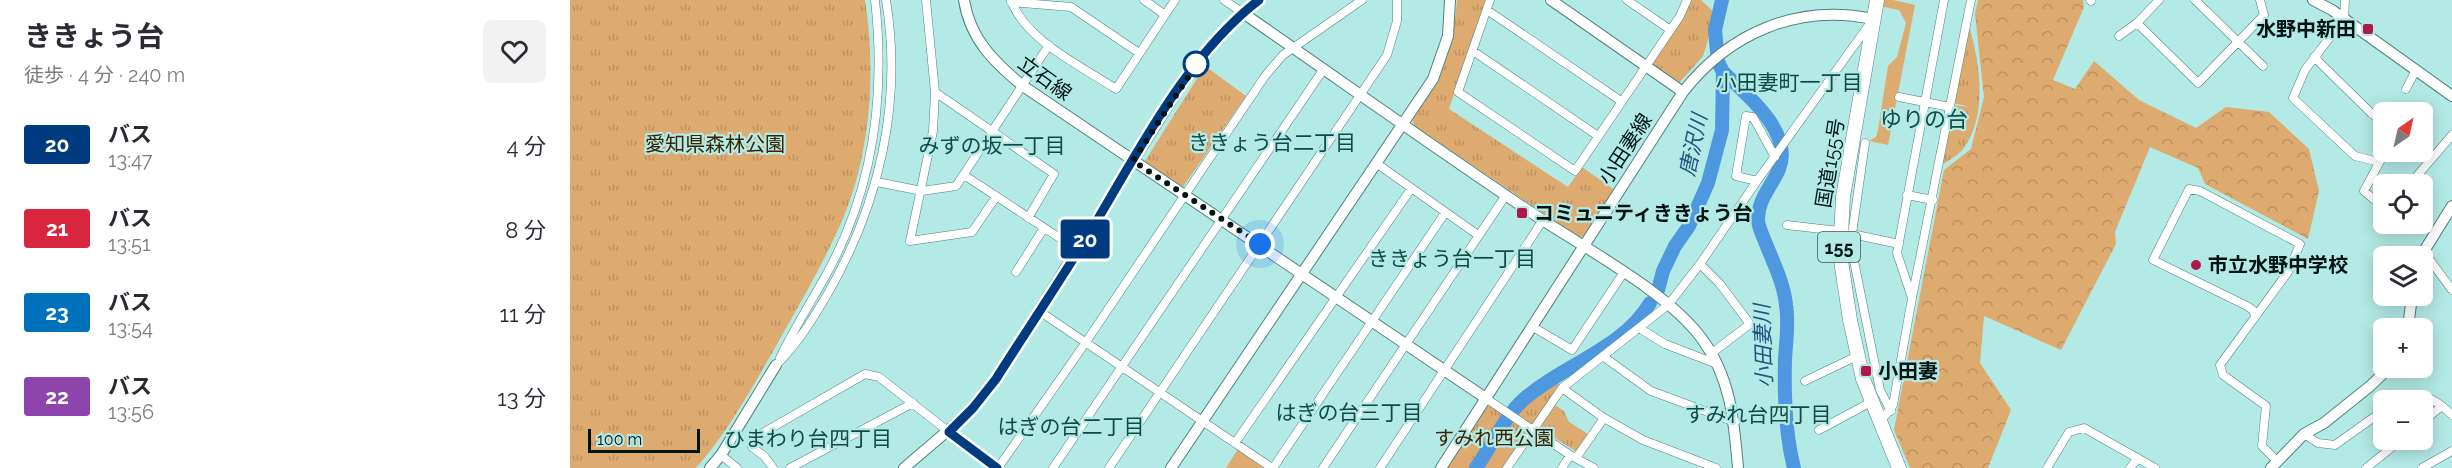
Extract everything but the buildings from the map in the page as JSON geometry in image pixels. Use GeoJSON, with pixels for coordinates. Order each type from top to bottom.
{"type":"FeatureCollection","features":[{"type":"Feature","properties":{"kind":"highway","name":"国道155号"},"geometry":{"type":"LineString","coordinates":[[1877,0],[1843,197],[1845,232],[1839,254],[1857,356],[1871,402],[1884,415],[1899,468]]}},
{"type":"Feature","properties":{"kind":"street"},"geometry":{"type":"LineString","coordinates":[[710,468],[721,455],[776,365],[835,259],[860,197],[873,145],[879,97],[880,41],[875,0]]}},
{"type":"Feature","properties":{"kind":"street"},"geometry":{"type":"LineString","coordinates":[[776,365],[792,350],[838,276],[855,243],[877,182],[886,138],[890,95],[890,43],[886,0]]}},
{"type":"Feature","properties":{"kind":"street"},"geometry":{"type":"LineString","coordinates":[[926,0],[935,92],[933,131],[910,241],[972,232],[996,197]]}},
{"type":"Feature","properties":{"kind":"street","name":"立石線"},"geometry":{"type":"LineString","coordinates":[[964,0],[976,37],[994,62],[1023,86],[1338,296],[1487,399]]}},
{"type":"Feature","properties":{"kind":"street"},"geometry":{"type":"LineString","coordinates":[[1144,0],[1165,15]]}},
{"type":"Feature","properties":{"kind":"street"},"geometry":{"type":"LineString","coordinates":[[1011,1],[1019,18],[1032,33],[1116,89],[1175,0]]}},
{"type":"Feature","properties":{"kind":"street"},"geometry":{"type":"LineString","coordinates":[[1224,0],[1401,124],[1583,247],[1624,272],[1692,326],[1712,353],[1726,383],[1735,422],[1738,468]]}},
{"type":"Feature","properties":{"kind":"street"},"geometry":{"type":"LineString","coordinates":[[904,468],[949,432],[973,408],[996,379],[1198,62],[1243,13],[1259,0]]}},
{"type":"Feature","properties":{"kind":"street"},"geometry":{"type":"LineString","coordinates":[[773,468],[764,456],[752,447],[753,438],[865,374],[879,377],[998,468],[1086,342],[1265,76],[1283,55],[1362,0]]}},
{"type":"Feature","properties":{"kind":"street"},"geometry":{"type":"LineString","coordinates":[[1109,468],[1390,47],[1397,21],[1397,0]]}},
{"type":"Feature","properties":{"kind":"street"},"geometry":{"type":"LineString","coordinates":[[1171,468],[1432,79],[1442,59],[1448,36],[1450,0]]}},
{"type":"Feature","properties":{"kind":"street"},"geometry":{"type":"LineString","coordinates":[[1490,0],[1458,92],[1575,171],[1669,29],[1680,16],[1687,0]]}},
{"type":"Feature","properties":{"kind":"street"},"geometry":{"type":"LineString","coordinates":[[1551,0],[1683,92]]}},
{"type":"Feature","properties":{"kind":"street"},"geometry":{"type":"LineString","coordinates":[[1627,0],[1669,29]]}},
{"type":"Feature","properties":{"kind":"street"},"geometry":{"type":"LineString","coordinates":[[1912,298],[1897,253],[1944,0]]}},
{"type":"Feature","properties":{"kind":"street"},"geometry":{"type":"LineString","coordinates":[[1884,415],[1933,200],[1971,0]]}},
{"type":"Feature","properties":{"kind":"street"},"geometry":{"type":"LineString","coordinates":[[2119,36],[2159,0]]}},
{"type":"Feature","properties":{"kind":"street"},"geometry":{"type":"LineString","coordinates":[[2195,0],[2263,66]]}},
{"type":"Feature","properties":{"kind":"street"},"geometry":{"type":"LineString","coordinates":[[2136,23],[2198,83],[2264,15],[2260,0]]}},
{"type":"Feature","properties":{"kind":"street"},"geometry":{"type":"LineString","coordinates":[[2313,0],[2344,18],[2452,96]]}},
{"type":"Feature","properties":{"kind":"street"},"geometry":{"type":"LineString","coordinates":[[2345,0],[2344,18],[2305,70],[2293,98],[2355,156],[2373,160]]}},
{"type":"Feature","properties":{"kind":"street"},"geometry":{"type":"LineString","coordinates":[[1011,1],[1071,7],[1139,53]]}},
{"type":"Feature","properties":{"kind":"street"},"geometry":{"type":"LineString","coordinates":[[1487,10],[1621,101]]}},
{"type":"Feature","properties":{"kind":"street","name":"小田妻線"},"geometry":{"type":"LineString","coordinates":[[1441,468],[1683,92],[1710,61],[1747,35],[1772,25],[1802,18],[1858,16],[1873,20]]}},
{"type":"Feature","properties":{"kind":"street"},"geometry":{"type":"LineString","coordinates":[[1507,468],[1562,388],[1668,305],[1700,264],[1873,20]]}},
{"type":"Feature","properties":{"kind":"street"},"geometry":{"type":"LineString","coordinates":[[877,182],[922,191],[956,186],[1049,45]]}},
{"type":"Feature","properties":{"kind":"street"},"geometry":{"type":"LineString","coordinates":[[1473,51],[1598,136]]}},
{"type":"Feature","properties":{"kind":"street"},"geometry":{"type":"LineString","coordinates":[[2314,57],[2373,115]]}},
{"type":"Feature","properties":{"kind":"street"},"geometry":{"type":"LineString","coordinates":[[1053,468],[1323,70]]}},
{"type":"Feature","properties":{"kind":"street"},"geometry":{"type":"LineString","coordinates":[[2406,88],[2416,70]]}},
{"type":"Feature","properties":{"kind":"street"},"geometry":{"type":"LineString","coordinates":[[935,92],[1054,174],[1028,218]]}},
{"type":"Feature","properties":{"kind":"street"},"geometry":{"type":"LineString","coordinates":[[1899,97],[1950,107]]}},
{"type":"Feature","properties":{"kind":"street"},"geometry":{"type":"LineString","coordinates":[[1757,181],[1736,176],[1746,116],[1753,117],[1776,155]]}},
{"type":"Feature","properties":{"kind":"street"},"geometry":{"type":"LineString","coordinates":[[2419,174],[2452,135]]}},
{"type":"Feature","properties":{"kind":"street"},"geometry":{"type":"LineString","coordinates":[[1865,143],[1845,232],[1854,261],[1884,415]]}},
{"type":"Feature","properties":{"kind":"street"},"geometry":{"type":"LineString","coordinates":[[2373,199],[2364,191],[2379,162]]}},
{"type":"Feature","properties":{"kind":"street"},"geometry":{"type":"LineString","coordinates":[[1376,163],[1478,235]]}},
{"type":"Feature","properties":{"kind":"street"},"geometry":{"type":"LineString","coordinates":[[964,175],[1078,250]]}},
{"type":"Feature","properties":{"kind":"street"},"geometry":{"type":"LineString","coordinates":[[1235,443],[1412,189]]}},
{"type":"Feature","properties":{"kind":"street"},"geometry":{"type":"LineString","coordinates":[[2255,316],[2253,310],[2247,306],[2153,260],[2189,189],[2200,191],[2300,244],[2288,272],[2220,365],[2223,375],[2266,406],[2262,446],[2276,465],[2304,434],[2324,423],[2378,378]]}},
{"type":"Feature","properties":{"kind":"street"},"geometry":{"type":"LineString","coordinates":[[1323,468],[1506,195]]}},
{"type":"Feature","properties":{"kind":"street"},"geometry":{"type":"LineString","coordinates":[[1907,195],[1933,200]]}},
{"type":"Feature","properties":{"kind":"street"},"geometry":{"type":"LineString","coordinates":[[2428,246],[2452,206]]}},
{"type":"Feature","properties":{"kind":"street"},"geometry":{"type":"LineString","coordinates":[[1039,311],[1272,468],[1445,213]]}},
{"type":"Feature","properties":{"kind":"street"},"geometry":{"type":"LineString","coordinates":[[1380,468],[1543,220]]}},
{"type":"Feature","properties":{"kind":"street"},"geometry":{"type":"LineString","coordinates":[[1787,225],[1845,232],[1899,244]]}},
{"type":"Feature","properties":{"kind":"street"},"geometry":{"type":"LineString","coordinates":[[1016,272],[1044,228]]}},
{"type":"Feature","properties":{"kind":"street"},"geometry":{"type":"LineString","coordinates":[[1700,264],[1720,284],[1750,324],[1712,353]]}},
{"type":"Feature","properties":{"kind":"street"},"geometry":{"type":"LineString","coordinates":[[2433,266],[2452,290]]}},
{"type":"Feature","properties":{"kind":"street"},"geometry":{"type":"LineString","coordinates":[[1533,327],[1572,350],[1624,272]]}},
{"type":"Feature","properties":{"kind":"street"},"geometry":{"type":"LineString","coordinates":[[1640,328],[1665,344],[1717,364]]}},
{"type":"Feature","properties":{"kind":"street"},"geometry":{"type":"LineString","coordinates":[[1805,381],[1857,356]]}},
{"type":"Feature","properties":{"kind":"street"},"geometry":{"type":"LineString","coordinates":[[1604,357],[1651,391],[1735,422]]}},
{"type":"Feature","properties":{"kind":"street"},"geometry":{"type":"LineString","coordinates":[[1562,388],[1604,418],[1643,440],[1716,468]]}},
{"type":"Feature","properties":{"kind":"street"},"geometry":{"type":"LineString","coordinates":[[1487,399],[1594,468]]}},
{"type":"Feature","properties":{"kind":"street"},"geometry":{"type":"LineString","coordinates":[[2433,400],[2452,415]]}},
{"type":"Feature","properties":{"kind":"street"},"geometry":{"type":"LineString","coordinates":[[1819,430],[1871,402]]}},
{"type":"Feature","properties":{"kind":"street"},"geometry":{"type":"LineString","coordinates":[[790,468],[913,403]]}},
{"type":"Feature","properties":{"kind":"street"},"geometry":{"type":"LineString","coordinates":[[2433,413],[2442,406]]}},
{"type":"Feature","properties":{"kind":"street"},"geometry":{"type":"LineString","coordinates":[[1562,468],[1604,418]]}},
{"type":"Feature","properties":{"kind":"street"},"geometry":{"type":"LineString","coordinates":[[2304,434],[2318,443],[2335,445],[2373,418]]}},
{"type":"Feature","properties":{"kind":"street"},"geometry":{"type":"LineString","coordinates":[[2047,468],[2069,432],[2084,428],[2155,468]]}},
{"type":"Feature","properties":{"kind":"street"},"geometry":{"type":"LineString","coordinates":[[2366,468],[2388,450]]}},
{"type":"Feature","properties":{"kind":"street"},"geometry":{"type":"LineString","coordinates":[[2422,468],[2452,451]]}},
{"type":"Feature","properties":{"kind":"street"},"geometry":{"type":"LineString","coordinates":[[721,455],[737,468]]}},
{"type":"Feature","properties":{"kind":"street"},"geometry":{"type":"LineString","coordinates":[[2130,468],[2138,458]]}},
{"type":"Feature","properties":{"kind":"green space","name":"愛知県森林公園"},"geometry":{"type":"Polygon","coordinates":[[[570,0],[865,0],[870,54],[869,110],[860,165],[844,216],[812,282],[749,394],[696,468],[570,468],[570,0]]]}},
{"type":"Feature","properties":{"kind":"green space"},"geometry":{"type":"Polygon","coordinates":[[[1457,0],[1486,0],[1449,109],[1568,187],[1582,167],[1616,191],[1587,236],[1579,237],[1414,126],[1412,118],[1430,90],[1443,62],[1452,32],[1457,0]]]}},
{"type":"Feature","properties":{"kind":"green space"},"geometry":{"type":"Polygon","coordinates":[[[1691,0],[1701,0],[1716,14],[1703,56],[1680,82],[1650,64],[1689,7],[1691,0]]]}},
{"type":"Feature","properties":{"kind":"green space"},"geometry":{"type":"Polygon","coordinates":[[[1880,0],[1893,0],[1915,5],[1888,145],[1869,141],[1876,137],[1888,66],[1897,57],[1906,23],[1899,10],[1879,6],[1880,0]]]}},
{"type":"Feature","properties":{"kind":"green space"},"geometry":{"type":"Polygon","coordinates":[[[1978,0],[2083,0],[2084,7],[2053,80],[2075,89],[2094,61],[2139,100],[2196,128],[2226,107],[2269,112],[2309,149],[2319,191],[2308,239],[2205,184],[2198,168],[2150,147],[2115,232],[2116,244],[2061,350],[1984,316],[1980,363],[2011,410],[1988,468],[1910,468],[1894,430],[1944,170],[1971,149],[1984,97],[1975,14],[1978,0]]]}},
{"type":"Feature","properties":{"kind":"green space"},"geometry":{"type":"Polygon","coordinates":[[[1969,26],[1979,72],[1979,106],[1976,121],[1963,149],[1936,168],[1953,105],[1970,107],[1953,103],[1969,26]]]}},
{"type":"Feature","properties":{"kind":"green space"},"geometry":{"type":"Polygon","coordinates":[[[1205,66],[1246,96],[1183,187],[1145,161],[1205,66]]]}},
{"type":"Feature","properties":{"kind":"green space","name":"すみれ西公園"},"geometry":{"type":"Polygon","coordinates":[[[1555,381],[1560,384],[1549,401],[1564,411],[1569,422],[1588,434],[1577,452],[1533,424],[1503,468],[1447,468],[1486,407],[1492,405],[1512,418],[1523,402],[1555,381]]]}},
{"type":"Feature","properties":{"kind":"green space"},"geometry":{"type":"Polygon","coordinates":[[[1238,449],[1265,468],[1226,468],[1238,449]]]}},
{"type":"Feature","properties":{"kind":"waterway","name":"唐沢川"},"geometry":{"type":"LineString","coordinates":[[1658,290],[1663,271],[1675,246],[1689,226],[1708,183],[1722,130],[1723,72],[1718,62],[1715,30],[1722,0]]}},
{"type":"Feature","properties":{"kind":"waterway","name":"小田妻川"},"geometry":{"type":"LineString","coordinates":[[1723,72],[1765,115],[1780,141],[1782,155],[1779,169],[1760,205],[1758,219],[1785,297],[1787,318],[1786,414],[1794,468]]}},
{"type":"Feature","properties":{"kind":"waterway","name":"唐沢川"},"geometry":{"type":"LineString","coordinates":[[1476,468],[1504,423],[1523,400],[1624,333],[1650,303]]}},
{"type":"Feature","properties":{"kind":"bus line","name":"20"},"geometry":{"type":"LineString","coordinates":[[997,468],[949,432],[973,408],[996,379],[1177,91],[1220,37],[1259,0]]}},
{"type":"Feature","properties":{"kind":"place","name":"水野中新田"},"geometry":{"type":"Point","coordinates":[2368,29]}},
{"type":"Feature","properties":{"kind":"place","name":"コミュニティききょう台"},"geometry":{"type":"Point","coordinates":[1522,213]}},
{"type":"Feature","properties":{"kind":"place","name":"市立水野中学校"},"geometry":{"type":"Point","coordinates":[2196,265]}},
{"type":"Feature","properties":{"kind":"place","name":"小田妻"},"geometry":{"type":"Point","coordinates":[1866,371]}},
{"type":"Feature","properties":{"kind":"district","name":"小田妻町一丁目"},"geometry":{"type":"Point","coordinates":[1789,82]}},
{"type":"Feature","properties":{"kind":"district","name":"ゆりの台"},"geometry":{"type":"Point","coordinates":[1924,119]}},
{"type":"Feature","properties":{"kind":"district","name":"ききょう台二丁目"},"geometry":{"type":"Point","coordinates":[1272,142]}},
{"type":"Feature","properties":{"kind":"district","name":"みずの坂一丁目"},"geometry":{"type":"Point","coordinates":[992,145]}},
{"type":"Feature","properties":{"kind":"district","name":"ききょう台一丁目"},"geometry":{"type":"Point","coordinates":[1452,258]}},
{"type":"Feature","properties":{"kind":"district","name":"はぎの台三丁目"},"geometry":{"type":"Point","coordinates":[1349,412]}},
{"type":"Feature","properties":{"kind":"district","name":"すみれ台四丁目"},"geometry":{"type":"Point","coordinates":[1758,414]}},
{"type":"Feature","properties":{"kind":"district","name":"はぎの台二丁目"},"geometry":{"type":"Point","coordinates":[1071,426]}},
{"type":"Feature","properties":{"kind":"district","name":"ひまわり台四丁目"},"geometry":{"type":"Point","coordinates":[808,438]}},
{"type":"Feature","properties":{"kind":"route"},"geometry":{"type":"LineString","coordinates":[[1196,64],[1198,62],[1133,161],[1260,244]]}}]}
